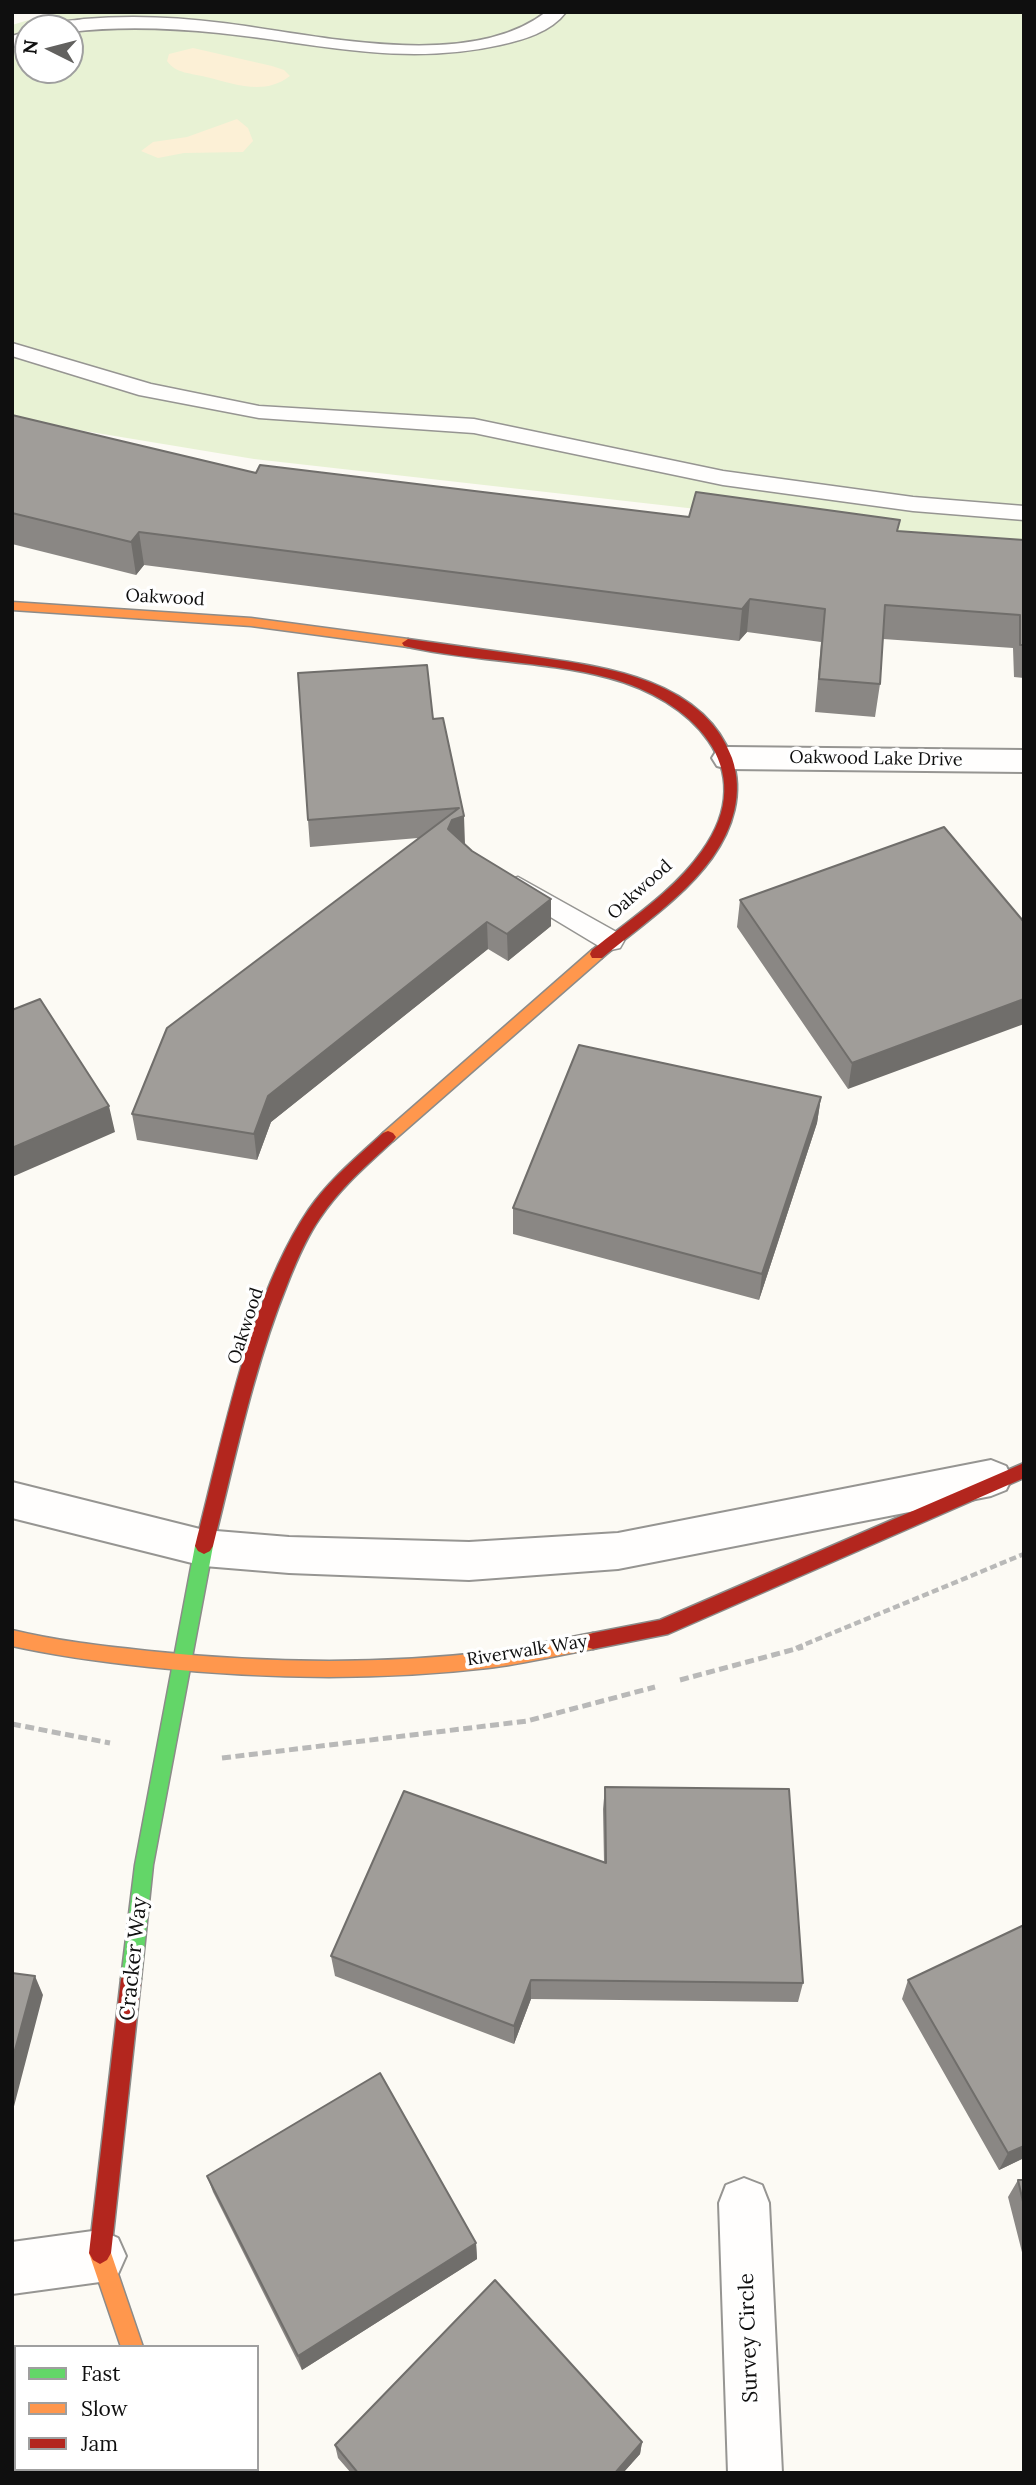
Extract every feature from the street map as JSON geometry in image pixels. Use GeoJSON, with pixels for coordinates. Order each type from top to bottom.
{"type":"FeatureCollection","features":[{"type":"Feature","properties":{"kind":"street","name":"Oakwood"},"geometry":{"type":"LineString","coordinates":[[12,606],[251,622],[610,671],[662,691],[703,722],[728,758],[732,800],[716,842],[682,881],[351,1171],[307,1225],[265,1317],[204,1548],[182,1663]]}},
{"type":"Feature","properties":{"kind":"street","name":"Oakwood Lake Drive"},"geometry":{"type":"LineString","coordinates":[[728,758],[1024,761]]}},
{"type":"Feature","properties":{"kind":"street","name":"Riverwalk Way"},"geometry":{"type":"LineString","coordinates":[[12,1500],[204,1548],[289,1555],[469,1561],[618,1551],[1017,1472]]}},
{"type":"Feature","properties":{"kind":"street","name":"Riverwalk Way"},"geometry":{"type":"LineString","coordinates":[[12,1638],[48,1647],[182,1663],[312,1669],[401,1667],[491,1660],[662,1628],[1017,1472]]}},
{"type":"Feature","properties":{"kind":"street","name":"Cracker Way"},"geometry":{"type":"LineString","coordinates":[[131,2345],[100,2256],[144,1865],[182,1663]]}},
{"type":"Feature","properties":{"kind":"street","name":"Survey Circle"},"geometry":{"type":"LineString","coordinates":[[744,2203],[755,2473]]}},
{"type":"Feature","properties":{"kind":"street"},"geometry":{"type":"LineString","coordinates":[[12,2268],[100,2256]]}},
{"type":"Feature","properties":{"kind":"lane"},"geometry":{"type":"LineString","coordinates":[[84,24],[179,24],[365,49],[419,51],[457,49],[493,41],[530,30],[557,12]]}},
{"type":"Feature","properties":{"kind":"lane"},"geometry":{"type":"LineString","coordinates":[[12,349],[70,369],[147,390],[259,412],[474,426],[723,478],[913,503],[1024,513]]}},
{"type":"Feature","properties":{"kind":"lane"},"geometry":{"type":"LineString","coordinates":[[498,875],[611,941]]}},
{"type":"Feature","properties":{"kind":"path"},"geometry":{"type":"LineString","coordinates":[[12,1724],[75,1738]]}},
{"type":"Feature","properties":{"kind":"green space"},"geometry":{"type":"Polygon","coordinates":[[[1024,12],[1024,546],[254,459],[12,419],[12,25],[14,84],[84,84],[84,14],[49,14],[1024,12]]]}},
{"type":"Feature","properties":{"kind":"sand"},"geometry":{"type":"Polygon","coordinates":[[[193,48],[272,66],[284,70],[290,76],[270,86],[249,87],[185,72],[167,61],[169,54],[193,48]]]}},
{"type":"Feature","properties":{"kind":"sand"},"geometry":{"type":"Polygon","coordinates":[[[237,119],[248,128],[253,141],[243,152],[184,153],[158,158],[141,151],[153,142],[187,137],[237,119]]]}},
{"type":"Feature","properties":{"kind":"building"},"geometry":{"type":"Polygon","coordinates":[[[12,415],[256,473],[260,465],[689,517],[696,492],[900,520],[897,531],[1024,540],[1024,645],[1020,645],[1020,615],[885,605],[880,684],[819,679],[825,609],[750,599],[742,609],[139,532],[131,542],[12,513],[12,415]]]}},
{"type":"Feature","properties":{"kind":"building"},"geometry":{"type":"Polygon","coordinates":[[[427,665],[433,719],[443,718],[464,816],[452,820],[448,829],[472,851],[551,899],[507,934],[487,922],[268,1096],[254,1134],[132,1114],[167,1028],[459,808],[308,820],[298,673],[427,665]]]}},
{"type":"Feature","properties":{"kind":"building"},"geometry":{"type":"Polygon","coordinates":[[[944,827],[1024,922],[1024,999],[852,1063],[740,900],[944,827]]]}},
{"type":"Feature","properties":{"kind":"building"},"geometry":{"type":"Polygon","coordinates":[[[40,999],[109,1106],[12,1148],[12,1010],[40,999]]]}},
{"type":"Feature","properties":{"kind":"building"},"geometry":{"type":"Polygon","coordinates":[[[579,1045],[821,1097],[762,1274],[513,1208],[579,1045]]]}},
{"type":"Feature","properties":{"kind":"building"},"geometry":{"type":"Polygon","coordinates":[[[605,1787],[789,1789],[803,1983],[531,1980],[514,2026],[331,1956],[404,1791],[606,1863],[605,1787]]]}},
{"type":"Feature","properties":{"kind":"building"},"geometry":{"type":"Polygon","coordinates":[[[1024,1925],[1024,2146],[1008,2153],[908,1980],[1024,1925]]]}},
{"type":"Feature","properties":{"kind":"building"},"geometry":{"type":"Polygon","coordinates":[[[12,1973],[35,1976],[12,2061],[12,1973]]]}},
{"type":"Feature","properties":{"kind":"building"},"geometry":{"type":"Polygon","coordinates":[[[380,2073],[476,2243],[298,2356],[207,2176],[380,2073]]]}},
{"type":"Feature","properties":{"kind":"building"},"geometry":{"type":"Polygon","coordinates":[[[1018,2180],[1024,2180],[1024,2206],[1018,2180]]]}},
{"type":"Feature","properties":{"kind":"building"},"geometry":{"type":"Polygon","coordinates":[[[495,2280],[642,2442],[615,2473],[358,2473],[335,2445],[495,2280]]]}},
{"type":"Feature","properties":{"kind":"traffic: fast"},"geometry":{"type":"LineString","coordinates":[[131,1979],[144,1865],[204,1546]]}},
{"type":"Feature","properties":{"kind":"traffic: slow"},"geometry":{"type":"LineString","coordinates":[[12,606],[251,622],[408,643]]}},
{"type":"Feature","properties":{"kind":"traffic: slow"},"geometry":{"type":"LineString","coordinates":[[388,1137],[597,954]]}},
{"type":"Feature","properties":{"kind":"traffic: slow"},"geometry":{"type":"LineString","coordinates":[[12,1638],[72,1649],[177,1662],[310,1669],[444,1664],[501,1658],[593,1641]]}},
{"type":"Feature","properties":{"kind":"traffic: slow"},"geometry":{"type":"LineString","coordinates":[[100,2253],[131,2345]]}},
{"type":"Feature","properties":{"kind":"traffic: jam"},"geometry":{"type":"LineString","coordinates":[[408,643],[608,673],[657,690],[679,703],[699,720],[717,741],[728,765],[731,791],[727,816],[716,841],[678,886],[597,954]]}},
{"type":"Feature","properties":{"kind":"traffic: jam"},"geometry":{"type":"LineString","coordinates":[[204,1546],[246,1383],[271,1303],[287,1264],[306,1227],[323,1202],[388,1137]]}},
{"type":"Feature","properties":{"kind":"traffic: jam"},"geometry":{"type":"LineString","coordinates":[[593,1641],[662,1628],[1024,1470]]}},
{"type":"Feature","properties":{"kind":"traffic: jam"},"geometry":{"type":"LineString","coordinates":[[100,2253],[131,1979]]}}]}
